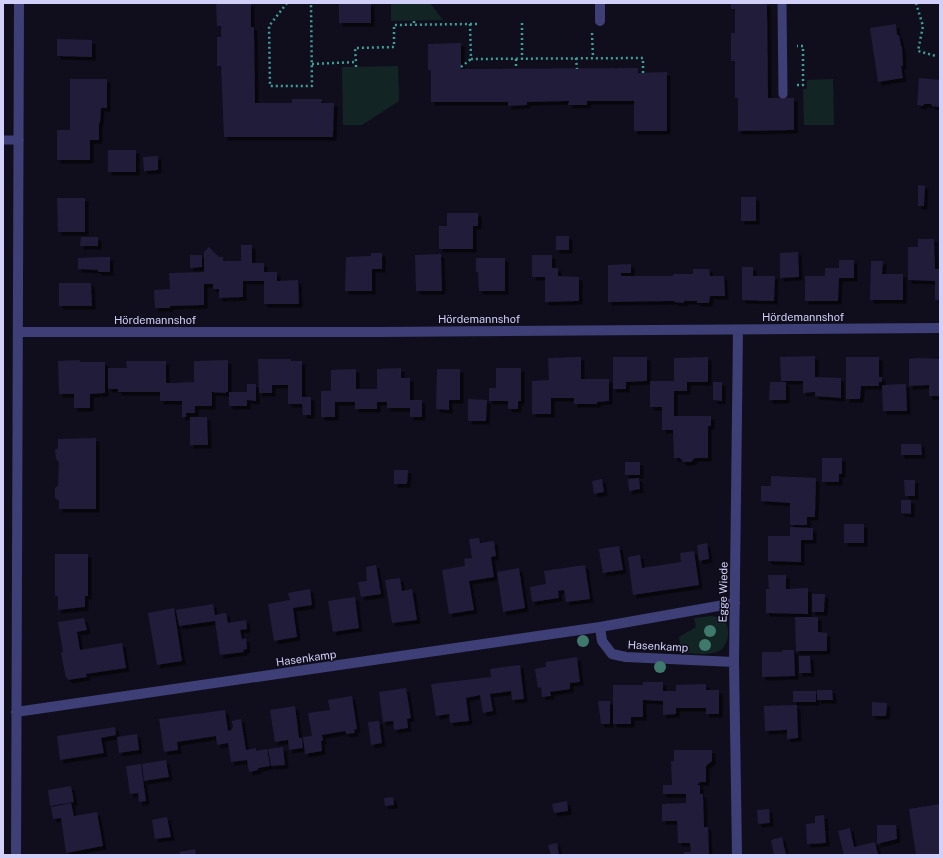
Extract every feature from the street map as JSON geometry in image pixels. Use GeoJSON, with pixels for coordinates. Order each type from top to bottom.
{"type":"FeatureCollection","features":[{"type":"Feature","properties":{"kind":"street"},"geometry":{"type":"LineString","coordinates":[[16,855],[20,140],[19,3]]}},
{"type":"Feature","properties":{"kind":"street"},"geometry":{"type":"LineString","coordinates":[[600,3],[600,21]]}},
{"type":"Feature","properties":{"kind":"street","name":"Hördemannshof"},"geometry":{"type":"LineString","coordinates":[[18,332],[380,332],[940,328]]}},
{"type":"Feature","properties":{"kind":"street","name":"Egge Wiede"},"geometry":{"type":"LineString","coordinates":[[737,855],[734,662],[738,330]]}},
{"type":"Feature","properties":{"kind":"street","name":"Hasenkamp"},"geometry":{"type":"LineString","coordinates":[[16,712],[600,627],[735,603]]}},
{"type":"Feature","properties":{"kind":"street","name":"Hasenkamp"},"geometry":{"type":"LineString","coordinates":[[600,627],[602,641],[612,654],[619,656],[734,662]]}},
{"type":"Feature","properties":{"kind":"lane"},"geometry":{"type":"LineString","coordinates":[[782,3],[783,94]]}},
{"type":"Feature","properties":{"kind":"lane"},"geometry":{"type":"LineString","coordinates":[[3,140],[20,140]]}},
{"type":"Feature","properties":{"kind":"path"},"geometry":{"type":"LineString","coordinates":[[287,3],[269,26],[270,86],[312,86],[311,3]]}},
{"type":"Feature","properties":{"kind":"path"},"geometry":{"type":"LineString","coordinates":[[916,3],[923,26],[918,50],[936,56]]}},
{"type":"Feature","properties":{"kind":"path"},"geometry":{"type":"LineString","coordinates":[[414,20],[414,25]]}},
{"type":"Feature","properties":{"kind":"path"},"geometry":{"type":"LineString","coordinates":[[522,23],[522,59]]}},
{"type":"Feature","properties":{"kind":"path"},"geometry":{"type":"LineString","coordinates":[[356,67],[355,48],[394,47],[394,24],[480,24]]}},
{"type":"Feature","properties":{"kind":"path"},"geometry":{"type":"LineString","coordinates":[[470,24],[471,59]]}},
{"type":"Feature","properties":{"kind":"path"},"geometry":{"type":"LineString","coordinates":[[592,29],[593,58]]}},
{"type":"Feature","properties":{"kind":"path"},"geometry":{"type":"LineString","coordinates":[[576,58],[576,69]]}},
{"type":"Feature","properties":{"kind":"path"},"geometry":{"type":"LineString","coordinates":[[461,67],[471,59],[643,58],[643,72]]}},
{"type":"Feature","properties":{"kind":"path"},"geometry":{"type":"LineString","coordinates":[[516,59],[516,69]]}},
{"type":"Feature","properties":{"kind":"path"},"geometry":{"type":"LineString","coordinates":[[312,64],[356,62]]}},
{"type":"Feature","properties":{"kind":"green space"},"geometry":{"type":"Polygon","coordinates":[[[391,3],[430,3],[443,20],[391,21],[391,3]]]}},
{"type":"Feature","properties":{"kind":"green space"},"geometry":{"type":"Polygon","coordinates":[[[398,66],[399,101],[362,125],[343,125],[342,67],[398,66]]]}},
{"type":"Feature","properties":{"kind":"green space"},"geometry":{"type":"Polygon","coordinates":[[[833,79],[834,125],[804,125],[803,89],[807,89],[807,80],[833,79]]]}},
{"type":"Feature","properties":{"kind":"green space"},"geometry":{"type":"Polygon","coordinates":[[[712,616],[722,619],[727,626],[728,635],[725,645],[715,653],[681,653],[679,637],[696,627],[694,618],[712,616]]]}},
{"type":"Feature","properties":{"kind":"building"},"geometry":{"type":"Polygon","coordinates":[[[216,3],[251,3],[251,27],[254,27],[255,103],[292,103],[292,99],[322,99],[321,103],[334,103],[333,137],[224,137],[221,66],[217,66],[217,37],[221,37],[221,26],[217,26],[216,3]]]}},
{"type":"Feature","properties":{"kind":"building"},"geometry":{"type":"Polygon","coordinates":[[[339,3],[371,3],[371,23],[339,23],[339,3]]]}},
{"type":"Feature","properties":{"kind":"building"},"geometry":{"type":"Polygon","coordinates":[[[731,3],[767,3],[768,98],[794,98],[794,130],[738,131],[738,98],[735,98],[735,61],[731,61],[731,33],[735,33],[735,9],[731,9],[731,3]]]}},
{"type":"Feature","properties":{"kind":"building"},"geometry":{"type":"Polygon","coordinates":[[[896,24],[897,35],[899,35],[902,46],[903,66],[901,66],[903,78],[878,82],[870,28],[896,24]]]}},
{"type":"Feature","properties":{"kind":"building"},"geometry":{"type":"Polygon","coordinates":[[[57,39],[92,40],[92,57],[57,56],[57,39]]]}},
{"type":"Feature","properties":{"kind":"building"},"geometry":{"type":"Polygon","coordinates":[[[461,43],[461,69],[638,68],[638,73],[667,72],[667,131],[634,131],[634,101],[587,101],[587,105],[568,105],[569,101],[527,102],[527,105],[508,106],[508,102],[431,102],[431,70],[428,70],[428,44],[461,43]]]}},
{"type":"Feature","properties":{"kind":"building"},"geometry":{"type":"Polygon","coordinates":[[[919,78],[940,80],[940,107],[931,106],[932,104],[924,104],[923,106],[917,105],[919,78]]]}},
{"type":"Feature","properties":{"kind":"building"},"geometry":{"type":"Polygon","coordinates":[[[70,79],[107,79],[107,108],[101,108],[99,140],[90,140],[90,160],[57,160],[57,130],[70,130],[70,79]]]}},
{"type":"Feature","properties":{"kind":"building"},"geometry":{"type":"Polygon","coordinates":[[[108,150],[136,150],[136,172],[108,172],[108,150]]]}},
{"type":"Feature","properties":{"kind":"building"},"geometry":{"type":"Polygon","coordinates":[[[158,156],[158,170],[144,171],[143,157],[158,156]]]}},
{"type":"Feature","properties":{"kind":"building"},"geometry":{"type":"Polygon","coordinates":[[[918,185],[925,186],[924,206],[918,206],[918,185]]]}},
{"type":"Feature","properties":{"kind":"building"},"geometry":{"type":"Polygon","coordinates":[[[741,197],[756,197],[756,221],[741,221],[741,197]]]}},
{"type":"Feature","properties":{"kind":"building"},"geometry":{"type":"Polygon","coordinates":[[[57,198],[85,198],[85,232],[58,232],[57,198]]]}},
{"type":"Feature","properties":{"kind":"building"},"geometry":{"type":"Polygon","coordinates":[[[447,213],[478,213],[478,226],[473,226],[473,249],[439,249],[439,226],[447,226],[447,213]]]}},
{"type":"Feature","properties":{"kind":"building"},"geometry":{"type":"Polygon","coordinates":[[[556,236],[569,236],[569,250],[556,250],[556,236]]]}},
{"type":"Feature","properties":{"kind":"building"},"geometry":{"type":"Polygon","coordinates":[[[81,237],[98,237],[98,246],[80,246],[81,237]]]}},
{"type":"Feature","properties":{"kind":"building"},"geometry":{"type":"Polygon","coordinates":[[[918,239],[934,239],[935,269],[940,269],[940,300],[935,300],[935,281],[908,280],[908,247],[918,247],[918,239]]]}},
{"type":"Feature","properties":{"kind":"building"},"geometry":{"type":"Polygon","coordinates":[[[241,245],[252,245],[252,263],[264,263],[264,272],[277,272],[277,281],[298,280],[299,304],[264,304],[264,281],[243,281],[243,297],[219,298],[219,289],[213,289],[213,284],[204,284],[204,305],[155,308],[154,290],[170,289],[169,273],[204,272],[204,252],[209,247],[219,257],[223,257],[223,261],[241,261],[241,245]]]}},
{"type":"Feature","properties":{"kind":"building"},"geometry":{"type":"Polygon","coordinates":[[[798,252],[799,277],[780,278],[780,253],[798,252]]]}},
{"type":"Feature","properties":{"kind":"building"},"geometry":{"type":"Polygon","coordinates":[[[371,253],[382,253],[382,269],[372,269],[372,291],[345,291],[346,257],[371,256],[371,253]]]}},
{"type":"Feature","properties":{"kind":"building"},"geometry":{"type":"Polygon","coordinates":[[[441,254],[442,291],[416,291],[415,255],[441,254]]]}},
{"type":"Feature","properties":{"kind":"building"},"geometry":{"type":"Polygon","coordinates":[[[190,255],[202,255],[202,267],[190,268],[190,255]]]}},
{"type":"Feature","properties":{"kind":"building"},"geometry":{"type":"Polygon","coordinates":[[[532,255],[552,255],[552,268],[558,268],[558,276],[579,277],[579,301],[545,302],[545,277],[532,277],[532,255]]]}},
{"type":"Feature","properties":{"kind":"building"},"geometry":{"type":"Polygon","coordinates":[[[110,257],[110,272],[78,269],[78,258],[110,257]]]}},
{"type":"Feature","properties":{"kind":"building"},"geometry":{"type":"Polygon","coordinates":[[[476,258],[505,258],[505,291],[479,291],[478,272],[476,272],[476,258]]]}},
{"type":"Feature","properties":{"kind":"building"},"geometry":{"type":"Polygon","coordinates":[[[839,260],[854,260],[854,278],[839,278],[838,301],[805,301],[805,276],[825,276],[825,268],[839,268],[839,260]]]}},
{"type":"Feature","properties":{"kind":"building"},"geometry":{"type":"Polygon","coordinates":[[[871,261],[883,261],[882,274],[903,274],[903,300],[870,300],[871,261]]]}},
{"type":"Feature","properties":{"kind":"building"},"geometry":{"type":"Polygon","coordinates":[[[631,264],[631,273],[621,273],[621,276],[673,276],[673,274],[693,274],[693,269],[709,269],[710,276],[724,276],[725,296],[710,296],[709,303],[697,303],[697,301],[684,301],[684,303],[674,301],[608,302],[608,265],[631,264]]]}},
{"type":"Feature","properties":{"kind":"building"},"geometry":{"type":"Polygon","coordinates":[[[742,267],[753,267],[753,276],[775,276],[774,301],[742,300],[742,267]]]}},
{"type":"Feature","properties":{"kind":"building"},"geometry":{"type":"Polygon","coordinates":[[[59,283],[91,283],[92,306],[59,306],[59,283]]]}},
{"type":"Feature","properties":{"kind":"building"},"geometry":{"type":"Polygon","coordinates":[[[815,356],[815,377],[841,378],[841,398],[815,396],[815,392],[803,393],[803,381],[781,381],[780,357],[815,356]]]}},
{"type":"Feature","properties":{"kind":"building"},"geometry":{"type":"Polygon","coordinates":[[[581,357],[581,379],[609,379],[609,401],[597,402],[597,404],[574,404],[574,398],[551,398],[551,414],[532,414],[532,381],[549,380],[548,358],[581,357]]]}},
{"type":"Feature","properties":{"kind":"building"},"geometry":{"type":"Polygon","coordinates":[[[613,357],[647,357],[647,381],[626,382],[626,389],[613,389],[613,357]]]}},
{"type":"Feature","properties":{"kind":"building"},"geometry":{"type":"Polygon","coordinates":[[[708,357],[708,382],[687,382],[687,391],[674,391],[674,416],[711,416],[711,426],[708,426],[708,458],[695,458],[691,462],[683,462],[680,458],[674,458],[673,430],[662,430],[662,407],[650,407],[650,381],[674,381],[674,358],[708,357]]]}},
{"type":"Feature","properties":{"kind":"building"},"geometry":{"type":"Polygon","coordinates":[[[846,357],[879,357],[879,377],[882,377],[882,382],[879,382],[879,386],[861,386],[860,399],[846,399],[846,357]]]}},
{"type":"Feature","properties":{"kind":"building"},"geometry":{"type":"Polygon","coordinates":[[[258,359],[291,359],[291,361],[302,361],[302,397],[311,397],[311,415],[303,415],[302,404],[288,404],[288,385],[272,385],[272,393],[259,393],[258,359]]]}},
{"type":"Feature","properties":{"kind":"building"},"geometry":{"type":"Polygon","coordinates":[[[909,359],[940,359],[940,396],[929,396],[929,385],[909,386],[909,359]]]}},
{"type":"Feature","properties":{"kind":"building"},"geometry":{"type":"Polygon","coordinates":[[[80,360],[80,362],[105,362],[105,393],[90,394],[90,408],[74,408],[74,394],[59,394],[58,361],[80,360]]]}},
{"type":"Feature","properties":{"kind":"building"},"geometry":{"type":"Polygon","coordinates":[[[228,360],[228,392],[212,392],[212,406],[195,406],[195,413],[186,413],[186,417],[182,417],[182,401],[160,401],[160,392],[118,392],[118,389],[108,389],[108,368],[127,368],[126,361],[166,361],[166,383],[172,383],[194,382],[194,361],[228,360]]]}},
{"type":"Feature","properties":{"kind":"building"},"geometry":{"type":"Polygon","coordinates":[[[401,368],[401,378],[410,378],[410,400],[422,400],[422,417],[410,417],[410,408],[387,408],[387,402],[377,402],[377,409],[355,409],[355,402],[335,402],[335,417],[321,417],[321,391],[331,391],[331,370],[356,369],[356,389],[377,389],[377,369],[401,368]]]}},
{"type":"Feature","properties":{"kind":"building"},"geometry":{"type":"Polygon","coordinates":[[[496,368],[521,368],[521,401],[518,401],[518,409],[508,409],[508,401],[489,401],[489,388],[496,388],[496,368]]]}},
{"type":"Feature","properties":{"kind":"building"},"geometry":{"type":"Polygon","coordinates":[[[437,369],[460,369],[460,400],[449,400],[449,410],[436,409],[437,369]]]}},
{"type":"Feature","properties":{"kind":"building"},"geometry":{"type":"Polygon","coordinates":[[[713,382],[722,382],[722,401],[713,400],[713,382]]]}},
{"type":"Feature","properties":{"kind":"building"},"geometry":{"type":"Polygon","coordinates":[[[770,382],[786,382],[786,400],[769,400],[770,382]]]}},
{"type":"Feature","properties":{"kind":"building"},"geometry":{"type":"Polygon","coordinates":[[[247,384],[256,384],[256,401],[247,400],[247,406],[229,406],[229,392],[247,392],[247,384]]]}},
{"type":"Feature","properties":{"kind":"building"},"geometry":{"type":"Polygon","coordinates":[[[906,384],[907,411],[883,411],[882,385],[906,384]]]}},
{"type":"Feature","properties":{"kind":"building"},"geometry":{"type":"Polygon","coordinates":[[[468,399],[487,400],[486,421],[468,421],[468,399]]]}},
{"type":"Feature","properties":{"kind":"building"},"geometry":{"type":"Polygon","coordinates":[[[190,417],[207,417],[208,445],[190,445],[190,417]]]}},
{"type":"Feature","properties":{"kind":"building"},"geometry":{"type":"Polygon","coordinates":[[[96,438],[96,509],[59,509],[59,501],[55,498],[55,488],[58,486],[59,462],[56,459],[55,450],[58,448],[58,439],[96,438]]]}},
{"type":"Feature","properties":{"kind":"building"},"geometry":{"type":"Polygon","coordinates":[[[901,444],[921,444],[922,455],[901,455],[901,444]]]}},
{"type":"Feature","properties":{"kind":"building"},"geometry":{"type":"Polygon","coordinates":[[[822,458],[842,458],[842,474],[839,474],[839,482],[822,482],[822,458]]]}},
{"type":"Feature","properties":{"kind":"building"},"geometry":{"type":"Polygon","coordinates":[[[625,462],[640,462],[640,475],[625,475],[625,462]]]}},
{"type":"Feature","properties":{"kind":"building"},"geometry":{"type":"Polygon","coordinates":[[[394,470],[408,470],[407,484],[394,484],[394,470]]]}},
{"type":"Feature","properties":{"kind":"building"},"geometry":{"type":"Polygon","coordinates":[[[771,476],[816,478],[815,517],[807,517],[807,525],[790,525],[790,503],[761,501],[761,486],[771,486],[771,476]]]}},
{"type":"Feature","properties":{"kind":"building"},"geometry":{"type":"Polygon","coordinates":[[[639,478],[640,489],[629,491],[628,479],[639,478]]]}},
{"type":"Feature","properties":{"kind":"building"},"geometry":{"type":"Polygon","coordinates":[[[602,479],[604,492],[594,494],[592,481],[602,479]]]}},
{"type":"Feature","properties":{"kind":"building"},"geometry":{"type":"Polygon","coordinates":[[[904,480],[915,480],[915,496],[905,496],[904,480]]]}},
{"type":"Feature","properties":{"kind":"building"},"geometry":{"type":"Polygon","coordinates":[[[901,500],[911,500],[911,514],[901,513],[901,500]]]}},
{"type":"Feature","properties":{"kind":"building"},"geometry":{"type":"Polygon","coordinates":[[[844,524],[864,524],[864,543],[844,543],[844,524]]]}},
{"type":"Feature","properties":{"kind":"building"},"geometry":{"type":"Polygon","coordinates":[[[790,527],[813,528],[813,540],[801,540],[801,562],[768,561],[768,536],[790,536],[790,527]]]}},
{"type":"Feature","properties":{"kind":"building"},"geometry":{"type":"Polygon","coordinates":[[[479,538],[480,543],[494,541],[496,556],[491,557],[494,577],[469,581],[474,610],[449,614],[442,570],[465,566],[464,559],[472,558],[469,539],[479,538]]]}},
{"type":"Feature","properties":{"kind":"building"},"geometry":{"type":"Polygon","coordinates":[[[707,543],[709,559],[699,561],[697,545],[707,543]]]}},
{"type":"Feature","properties":{"kind":"building"},"geometry":{"type":"Polygon","coordinates":[[[619,546],[623,570],[603,573],[599,549],[619,546]]]}},
{"type":"Feature","properties":{"kind":"building"},"geometry":{"type":"Polygon","coordinates":[[[694,551],[699,585],[633,595],[628,557],[640,555],[642,568],[681,562],[680,553],[694,551]]]}},
{"type":"Feature","properties":{"kind":"building"},"geometry":{"type":"Polygon","coordinates":[[[55,554],[88,554],[88,596],[85,596],[85,607],[58,610],[58,596],[55,596],[55,554]]]}},
{"type":"Feature","properties":{"kind":"building"},"geometry":{"type":"Polygon","coordinates":[[[376,565],[381,594],[361,597],[358,582],[367,581],[366,567],[376,565]]]}},
{"type":"Feature","properties":{"kind":"building"},"geometry":{"type":"Polygon","coordinates":[[[585,565],[590,599],[566,602],[564,590],[558,591],[559,598],[532,602],[530,587],[546,584],[544,571],[585,565]]]}},
{"type":"Feature","properties":{"kind":"building"},"geometry":{"type":"Polygon","coordinates":[[[519,568],[525,608],[503,612],[497,572],[519,568]]]}},
{"type":"Feature","properties":{"kind":"building"},"geometry":{"type":"Polygon","coordinates":[[[768,575],[786,575],[786,589],[808,588],[808,614],[766,613],[766,589],[769,589],[768,575]]]}},
{"type":"Feature","properties":{"kind":"building"},"geometry":{"type":"Polygon","coordinates":[[[400,578],[402,591],[412,589],[417,620],[392,623],[385,580],[400,578]]]}},
{"type":"Feature","properties":{"kind":"building"},"geometry":{"type":"Polygon","coordinates":[[[310,589],[312,605],[293,608],[297,637],[274,641],[268,604],[290,600],[288,593],[310,589]]]}},
{"type":"Feature","properties":{"kind":"building"},"geometry":{"type":"Polygon","coordinates":[[[812,594],[825,594],[824,612],[812,612],[812,594]]]}},
{"type":"Feature","properties":{"kind":"building"},"geometry":{"type":"Polygon","coordinates":[[[355,597],[359,628],[333,632],[328,601],[355,597]]]}},
{"type":"Feature","properties":{"kind":"building"},"geometry":{"type":"Polygon","coordinates":[[[213,604],[215,615],[226,613],[228,623],[246,620],[247,629],[240,630],[242,639],[246,638],[247,649],[243,650],[244,652],[220,655],[215,621],[179,626],[176,610],[213,604]]]}},
{"type":"Feature","properties":{"kind":"building"},"geometry":{"type":"Polygon","coordinates":[[[174,608],[182,661],[157,665],[148,613],[174,608]]]}},
{"type":"Feature","properties":{"kind":"building"},"geometry":{"type":"Polygon","coordinates":[[[795,617],[818,617],[818,632],[827,633],[827,651],[796,651],[795,617]]]}},
{"type":"Feature","properties":{"kind":"building"},"geometry":{"type":"Polygon","coordinates":[[[84,618],[87,630],[77,632],[80,650],[122,643],[126,668],[86,674],[87,677],[68,680],[67,677],[66,678],[61,653],[63,652],[58,622],[84,618]]]}},
{"type":"Feature","properties":{"kind":"building"},"geometry":{"type":"Polygon","coordinates":[[[782,650],[794,650],[795,676],[762,677],[762,652],[782,652],[782,650]]]}},
{"type":"Feature","properties":{"kind":"building"},"geometry":{"type":"Polygon","coordinates":[[[799,656],[810,656],[811,673],[799,673],[799,656]]]}},
{"type":"Feature","properties":{"kind":"building"},"geometry":{"type":"Polygon","coordinates":[[[577,657],[580,682],[570,683],[570,689],[550,692],[551,696],[542,697],[541,687],[538,688],[535,669],[546,667],[546,662],[577,657]]]}},
{"type":"Feature","properties":{"kind":"building"},"geometry":{"type":"Polygon","coordinates":[[[520,665],[524,699],[512,700],[511,691],[490,694],[493,711],[483,713],[480,695],[466,698],[469,721],[450,723],[449,714],[436,716],[431,684],[491,677],[490,669],[520,665]]]}},
{"type":"Feature","properties":{"kind":"building"},"geometry":{"type":"Polygon","coordinates":[[[643,682],[663,682],[663,691],[676,691],[676,685],[706,684],[706,690],[719,690],[719,714],[706,714],[706,708],[676,708],[676,714],[663,715],[663,701],[643,700],[643,717],[631,717],[631,724],[613,724],[613,685],[643,685],[643,682]]]}},
{"type":"Feature","properties":{"kind":"building"},"geometry":{"type":"Polygon","coordinates":[[[406,688],[411,718],[407,719],[408,728],[394,730],[393,721],[383,722],[379,692],[406,688]]]}},
{"type":"Feature","properties":{"kind":"building"},"geometry":{"type":"Polygon","coordinates":[[[817,690],[832,690],[833,700],[817,700],[817,690]]]}},
{"type":"Feature","properties":{"kind":"building"},"geometry":{"type":"Polygon","coordinates":[[[793,691],[816,691],[816,702],[793,702],[793,691]]]}},
{"type":"Feature","properties":{"kind":"building"},"geometry":{"type":"Polygon","coordinates":[[[352,696],[357,729],[354,730],[355,733],[346,734],[345,731],[322,735],[322,751],[305,754],[303,737],[312,736],[308,713],[330,710],[328,700],[352,696]]]}},
{"type":"Feature","properties":{"kind":"building"},"geometry":{"type":"Polygon","coordinates":[[[598,701],[610,701],[610,724],[601,724],[598,701]]]}},
{"type":"Feature","properties":{"kind":"building"},"geometry":{"type":"Polygon","coordinates":[[[872,702],[887,703],[886,716],[872,716],[872,702]]]}},
{"type":"Feature","properties":{"kind":"building"},"geometry":{"type":"Polygon","coordinates":[[[797,705],[798,738],[787,739],[787,730],[765,731],[764,706],[797,705]]]}},
{"type":"Feature","properties":{"kind":"building"},"geometry":{"type":"Polygon","coordinates":[[[295,706],[299,738],[302,738],[303,748],[289,750],[288,740],[275,742],[270,710],[295,706]]]}},
{"type":"Feature","properties":{"kind":"building"},"geometry":{"type":"Polygon","coordinates":[[[225,710],[228,731],[233,727],[232,721],[241,719],[246,750],[256,748],[256,751],[267,749],[270,766],[258,768],[258,770],[249,772],[247,760],[231,762],[228,743],[217,745],[216,736],[177,742],[178,750],[164,752],[159,719],[225,710]]]}},
{"type":"Feature","properties":{"kind":"building"},"geometry":{"type":"Polygon","coordinates":[[[379,721],[382,743],[371,745],[368,722],[379,721]]]}},
{"type":"Feature","properties":{"kind":"building"},"geometry":{"type":"Polygon","coordinates":[[[115,727],[116,735],[101,738],[104,753],[60,760],[57,736],[115,727]]]}},
{"type":"Feature","properties":{"kind":"building"},"geometry":{"type":"Polygon","coordinates":[[[137,734],[139,750],[119,753],[117,737],[137,734]]]}},
{"type":"Feature","properties":{"kind":"building"},"geometry":{"type":"Polygon","coordinates":[[[283,747],[285,765],[271,766],[268,749],[283,747]]]}},
{"type":"Feature","properties":{"kind":"building"},"geometry":{"type":"Polygon","coordinates":[[[674,750],[712,750],[712,761],[706,766],[706,782],[700,782],[697,785],[700,785],[700,794],[703,794],[704,827],[708,827],[709,855],[684,855],[684,852],[691,852],[690,843],[678,843],[677,821],[662,821],[662,804],[686,803],[686,794],[663,794],[663,785],[672,785],[671,761],[674,761],[674,750]]]}},
{"type":"Feature","properties":{"kind":"building"},"geometry":{"type":"Polygon","coordinates":[[[166,760],[169,777],[144,781],[142,764],[166,760]]]}},
{"type":"Feature","properties":{"kind":"building"},"geometry":{"type":"Polygon","coordinates":[[[141,764],[146,801],[139,802],[138,793],[130,794],[126,766],[141,764]]]}},
{"type":"Feature","properties":{"kind":"building"},"geometry":{"type":"Polygon","coordinates":[[[71,786],[74,802],[50,806],[48,790],[71,786]]]}},
{"type":"Feature","properties":{"kind":"building"},"geometry":{"type":"Polygon","coordinates":[[[393,797],[394,805],[385,806],[384,798],[393,797]]]}},
{"type":"Feature","properties":{"kind":"building"},"geometry":{"type":"Polygon","coordinates":[[[567,801],[568,811],[554,813],[552,804],[567,801]]]}},
{"type":"Feature","properties":{"kind":"building"},"geometry":{"type":"Polygon","coordinates":[[[71,803],[74,816],[97,812],[103,846],[66,853],[61,818],[53,819],[51,807],[71,803]]]}},
{"type":"Feature","properties":{"kind":"building"},"geometry":{"type":"Polygon","coordinates":[[[940,804],[940,855],[916,855],[909,809],[940,804]]]}},
{"type":"Feature","properties":{"kind":"building"},"geometry":{"type":"Polygon","coordinates":[[[769,809],[770,823],[758,824],[757,810],[769,809]]]}},
{"type":"Feature","properties":{"kind":"building"},"geometry":{"type":"Polygon","coordinates":[[[824,815],[826,843],[807,844],[806,824],[815,823],[815,816],[824,815]]]}},
{"type":"Feature","properties":{"kind":"building"},"geometry":{"type":"Polygon","coordinates":[[[167,817],[171,837],[155,839],[152,820],[167,817]]]}},
{"type":"Feature","properties":{"kind":"building"},"geometry":{"type":"Polygon","coordinates":[[[877,825],[896,825],[897,839],[877,844],[877,825]]]}},
{"type":"Feature","properties":{"kind":"building"},"geometry":{"type":"Polygon","coordinates":[[[850,828],[854,847],[875,842],[878,855],[844,855],[838,831],[850,828]]]}},
{"type":"Feature","properties":{"kind":"building"},"geometry":{"type":"Polygon","coordinates":[[[782,837],[786,855],[774,855],[771,840],[782,837]]]}},
{"type":"Feature","properties":{"kind":"building"},"geometry":{"type":"Polygon","coordinates":[[[557,843],[559,855],[551,855],[548,845],[557,843]]]}},
{"type":"Feature","properties":{"kind":"building"},"geometry":{"type":"Polygon","coordinates":[[[195,849],[196,855],[180,855],[179,852],[195,849]]]}}]}
